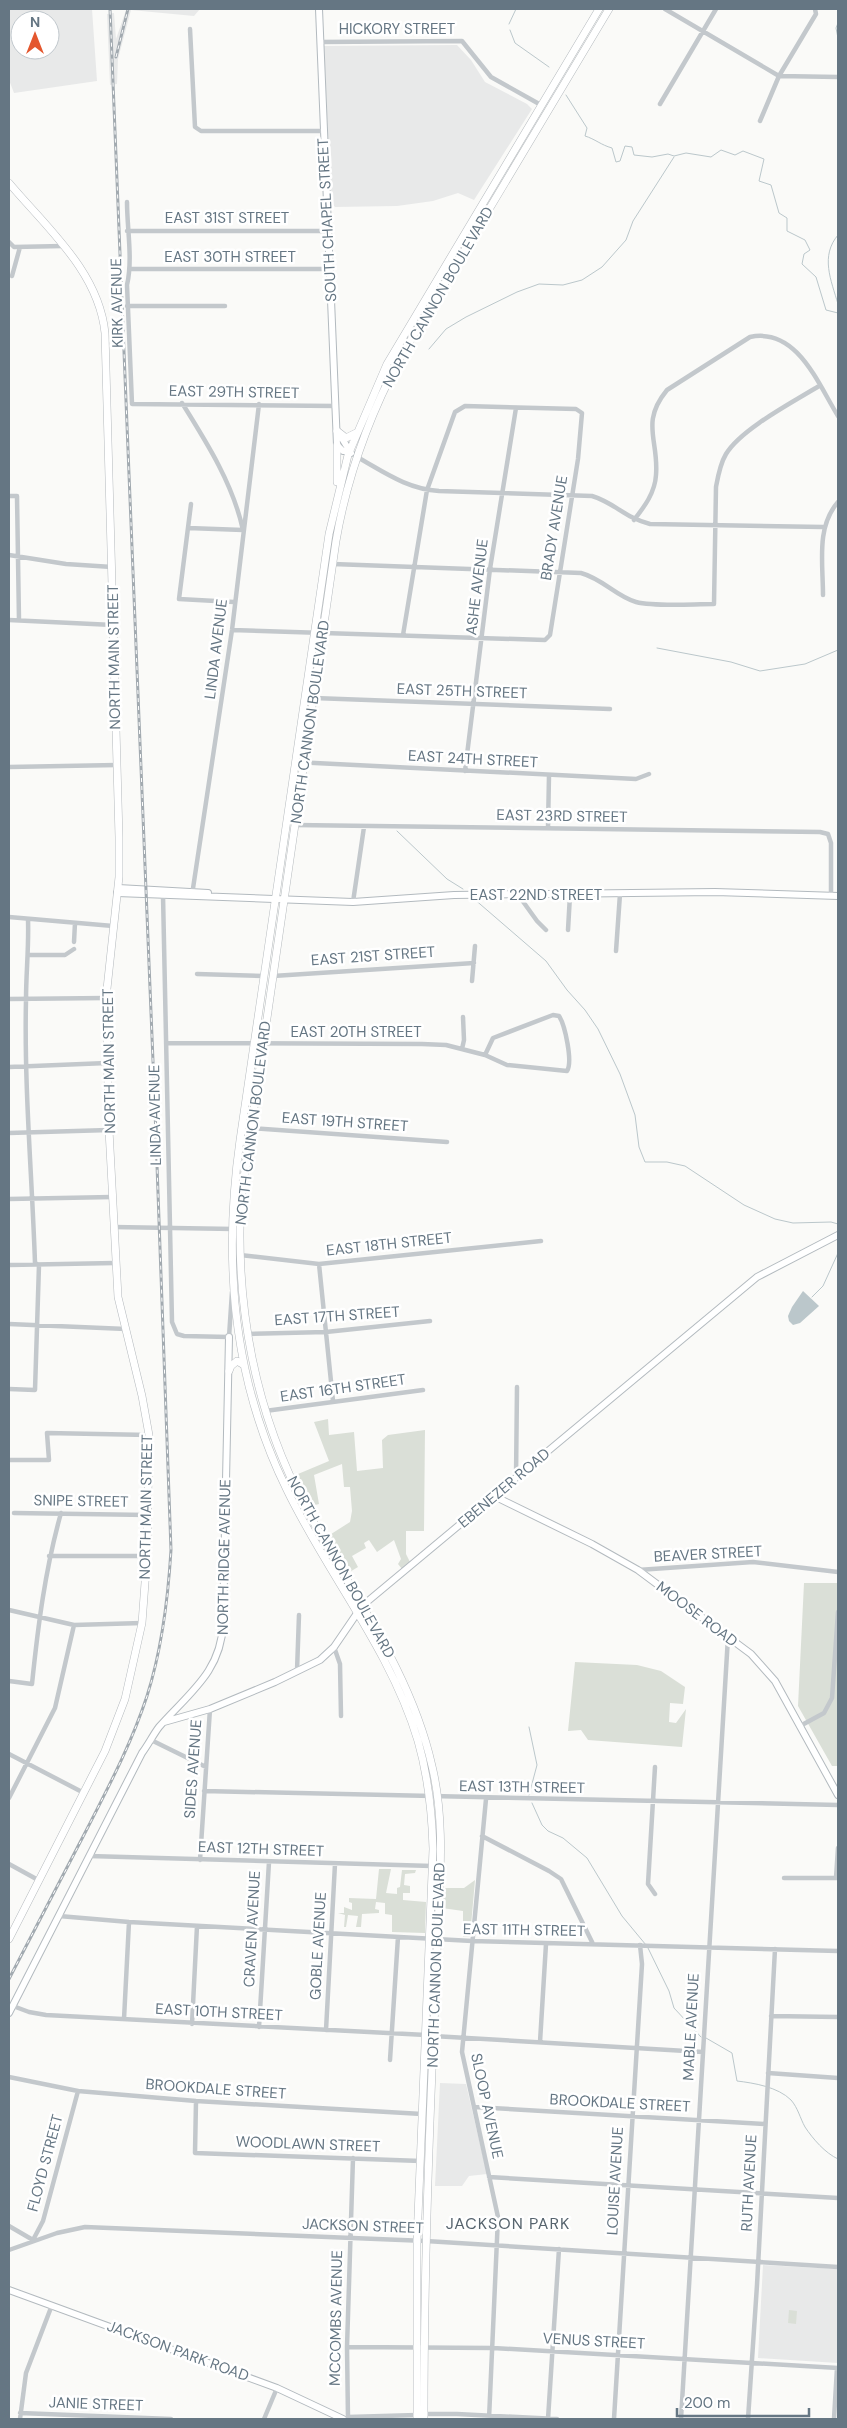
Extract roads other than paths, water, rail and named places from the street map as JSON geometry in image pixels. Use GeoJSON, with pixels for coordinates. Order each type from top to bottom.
{"type":"FeatureCollection","features":[{"type":"Feature","properties":{"kind":"main road","name":"NORTH CANNON BOULEVARD"},"geometry":{"type":"LineString","coordinates":[[421,2417],[417,2241],[422,2114],[437,1940],[440,1861],[438,1798],[426,1742],[414,1703],[400,1673],[298,1494],[265,1411],[247,1334],[240,1255],[243,1183],[273,976],[279,899],[295,762],[336,499],[350,451],[356,433],[390,358],[599,9]]}},
{"type":"Feature","properties":{"kind":"main road","name":"NORTH CANNON BOULEVARD"},"geometry":{"type":"LineString","coordinates":[[420,2346],[426,2241],[430,2036],[429,1939],[432,1866],[429,1798],[421,1751],[406,1707],[392,1676],[304,1523],[280,1476],[259,1420],[238,1333],[232,1282],[231,1229],[242,1127],[264,976],[294,825],[343,504],[357,456],[372,416],[400,358],[609,9]]}},
{"type":"Feature","properties":{"kind":"main road","name":"NORTH MAIN STREET"},"geometry":{"type":"LineString","coordinates":[[9,184],[63,246],[94,289],[104,318],[119,837],[117,891],[106,998],[109,1130],[118,1297],[149,1435],[147,1556],[142,1623],[125,1699],[105,1751],[85,1794],[9,1939]]}},
{"type":"Feature","properties":{"kind":"main road"},"geometry":{"type":"LineString","coordinates":[[337,431],[346,438],[356,433]]}},
{"type":"Feature","properties":{"kind":"main road"},"geometry":{"type":"LineString","coordinates":[[336,499],[337,445]]}},
{"type":"Feature","properties":{"kind":"main road"},"geometry":{"type":"LineString","coordinates":[[229,1371],[231,1366],[237,1362],[244,1364]]}},
{"type":"Feature","properties":{"kind":"street","name":"SOUTH CHAPEL STREET"},"geometry":{"type":"LineString","coordinates":[[319,9],[337,445]]}},
{"type":"Feature","properties":{"kind":"street"},"geometry":{"type":"LineString","coordinates":[[665,9],[779,76],[838,77]]}},
{"type":"Feature","properties":{"kind":"street"},"geometry":{"type":"LineString","coordinates":[[660,104],[716,9]]}},
{"type":"Feature","properties":{"kind":"street"},"geometry":{"type":"LineString","coordinates":[[760,121],[779,76],[816,12]]}},
{"type":"Feature","properties":{"kind":"street"},"geometry":{"type":"LineString","coordinates":[[190,29],[195,127],[201,131],[323,131]]}},
{"type":"Feature","properties":{"kind":"street","name":"HICKORY STREET"},"geometry":{"type":"LineString","coordinates":[[320,42],[462,41],[491,77],[541,105]]}},
{"type":"Feature","properties":{"kind":"street","name":"KIRK AVENUE"},"geometry":{"type":"LineString","coordinates":[[127,202],[127,231],[131,269],[127,285],[132,404]]}},
{"type":"Feature","properties":{"kind":"street","name":"EAST 31ST STREET"},"geometry":{"type":"LineString","coordinates":[[127,231],[327,231]]}},
{"type":"Feature","properties":{"kind":"street"},"geometry":{"type":"LineString","coordinates":[[9,242],[14,247],[63,246]]}},
{"type":"Feature","properties":{"kind":"street"},"geometry":{"type":"LineString","coordinates":[[12,276],[20,247]]}},
{"type":"Feature","properties":{"kind":"street","name":"EAST 30TH STREET"},"geometry":{"type":"LineString","coordinates":[[131,269],[329,269]]}},
{"type":"Feature","properties":{"kind":"street"},"geometry":{"type":"LineString","coordinates":[[128,306],[225,306]]}},
{"type":"Feature","properties":{"kind":"street"},"geometry":{"type":"LineString","coordinates":[[634,520],[646,504],[656,477],[651,430],[655,408],[667,390],[750,337],[772,336],[794,348],[838,416]]}},
{"type":"Feature","properties":{"kind":"street"},"geometry":{"type":"LineString","coordinates":[[333,564],[560,572],[594,577],[635,602],[714,604],[714,525],[720,469],[725,455],[734,443],[819,386]]}},
{"type":"Feature","properties":{"kind":"street"},"geometry":{"type":"LineString","coordinates":[[182,403],[227,483],[236,503],[243,530],[188,528]]}},
{"type":"Feature","properties":{"kind":"street","name":"EAST 29TH STREET"},"geometry":{"type":"LineString","coordinates":[[132,404],[336,406]]}},
{"type":"Feature","properties":{"kind":"street","name":"LINDA AVENUE"},"geometry":{"type":"LineString","coordinates":[[193,894],[232,630],[259,404]]}},
{"type":"Feature","properties":{"kind":"street"},"geometry":{"type":"LineString","coordinates":[[403,635],[427,490],[454,412],[460,407],[516,408]]}},
{"type":"Feature","properties":{"kind":"street","name":"BRADY AVENUE"},"geometry":{"type":"LineString","coordinates":[[483,638],[544,640],[550,634],[572,495],[582,413],[576,409],[516,408]]}},
{"type":"Feature","properties":{"kind":"street","name":"ASHE AVENUE"},"geometry":{"type":"LineString","coordinates":[[465,771],[483,638],[490,569],[516,408]]}},
{"type":"Feature","properties":{"kind":"street"},"geometry":{"type":"LineString","coordinates":[[337,431],[350,451],[357,456],[405,484],[427,490],[592,496],[603,500],[634,520],[650,524],[823,528]]}},
{"type":"Feature","properties":{"kind":"street"},"geometry":{"type":"LineString","coordinates":[[337,445],[343,451],[350,451]]}},
{"type":"Feature","properties":{"kind":"street"},"geometry":{"type":"LineString","coordinates":[[9,496],[17,496],[19,620]]}},
{"type":"Feature","properties":{"kind":"street"},"geometry":{"type":"LineString","coordinates":[[822,595],[823,528],[828,516],[838,502]]}},
{"type":"Feature","properties":{"kind":"street"},"geometry":{"type":"LineString","coordinates":[[191,504],[180,599],[234,602]]}},
{"type":"Feature","properties":{"kind":"street"},"geometry":{"type":"LineString","coordinates":[[9,555],[19,555],[66,564],[112,568]]}},
{"type":"Feature","properties":{"kind":"street"},"geometry":{"type":"LineString","coordinates":[[9,620],[113,625]]}},
{"type":"Feature","properties":{"kind":"street"},"geometry":{"type":"LineString","coordinates":[[232,630],[483,638]]}},
{"type":"Feature","properties":{"kind":"street","name":"EAST 25TH STREET"},"geometry":{"type":"LineString","coordinates":[[314,698],[610,709]]}},
{"type":"Feature","properties":{"kind":"street","name":"EAST 24TH STREET"},"geometry":{"type":"LineString","coordinates":[[295,762],[636,779],[649,774]]}},
{"type":"Feature","properties":{"kind":"street"},"geometry":{"type":"LineString","coordinates":[[9,767],[117,765]]}},
{"type":"Feature","properties":{"kind":"street"},"geometry":{"type":"LineString","coordinates":[[548,828],[549,776]]}},
{"type":"Feature","properties":{"kind":"street","name":"EAST 23RD STREET"},"geometry":{"type":"LineString","coordinates":[[294,825],[820,832],[828,834],[831,843],[830,896]]}},
{"type":"Feature","properties":{"kind":"street"},"geometry":{"type":"LineString","coordinates":[[353,902],[364,827]]}},
{"type":"Feature","properties":{"kind":"street","name":"EAST 22ND STREET"},"geometry":{"type":"LineString","coordinates":[[117,891],[163,895],[193,894]]}},
{"type":"Feature","properties":{"kind":"street","name":"EAST 22ND STREET"},"geometry":{"type":"LineString","coordinates":[[117,891],[353,902],[454,895],[520,896],[715,892],[838,896]]}},
{"type":"Feature","properties":{"kind":"street"},"geometry":{"type":"LineString","coordinates":[[616,951],[620,894]]}},
{"type":"Feature","properties":{"kind":"street","name":"LINDA AVENUE"},"geometry":{"type":"LineString","coordinates":[[163,895],[172,1322],[177,1334],[184,1336],[229,1338]]}},
{"type":"Feature","properties":{"kind":"street"},"geometry":{"type":"LineString","coordinates":[[568,930],[570,895]]}},
{"type":"Feature","properties":{"kind":"street"},"geometry":{"type":"LineString","coordinates":[[520,896],[546,930]]}},
{"type":"Feature","properties":{"kind":"street"},"geometry":{"type":"LineString","coordinates":[[9,917],[113,926]]}},
{"type":"Feature","properties":{"kind":"street"},"geometry":{"type":"LineString","coordinates":[[9,1389],[36,1390],[39,1265],[35,1263],[30,1133],[26,999],[29,955],[28,920]]}},
{"type":"Feature","properties":{"kind":"street"},"geometry":{"type":"LineString","coordinates":[[74,942],[75,923]]}},
{"type":"Feature","properties":{"kind":"street"},"geometry":{"type":"LineString","coordinates":[[472,981],[475,946]]}},
{"type":"Feature","properties":{"kind":"street"},"geometry":{"type":"LineString","coordinates":[[29,955],[65,955],[74,949]]}},
{"type":"Feature","properties":{"kind":"street","name":"EAST 21ST STREET"},"geometry":{"type":"LineString","coordinates":[[273,976],[474,963]]}},
{"type":"Feature","properties":{"kind":"street"},"geometry":{"type":"LineString","coordinates":[[197,974],[264,976]]}},
{"type":"Feature","properties":{"kind":"street"},"geometry":{"type":"LineString","coordinates":[[9,1000],[106,998]]}},
{"type":"Feature","properties":{"kind":"street","name":"EAST 20TH STREET"},"geometry":{"type":"LineString","coordinates":[[166,1044],[446,1045],[485,1055],[507,1065],[559,1072],[567,1071],[569,1068],[563,1022],[559,1016],[553,1015],[493,1038],[485,1055]]}},
{"type":"Feature","properties":{"kind":"street"},"geometry":{"type":"LineString","coordinates":[[462,1049],[464,1040],[463,1016]]}},
{"type":"Feature","properties":{"kind":"street"},"geometry":{"type":"LineString","coordinates":[[9,1067],[107,1063]]}},
{"type":"Feature","properties":{"kind":"street","name":"EAST 19TH STREET"},"geometry":{"type":"LineString","coordinates":[[242,1127],[447,1142]]}},
{"type":"Feature","properties":{"kind":"street"},"geometry":{"type":"LineString","coordinates":[[9,1133],[109,1130]]}},
{"type":"Feature","properties":{"kind":"street"},"geometry":{"type":"LineString","coordinates":[[9,1199],[112,1197]]}},
{"type":"Feature","properties":{"kind":"street"},"geometry":{"type":"LineString","coordinates":[[113,1227],[240,1229]]}},
{"type":"Feature","properties":{"kind":"street","name":"EBENEZER ROAD"},"geometry":{"type":"LineString","coordinates":[[164,1722],[210,1709],[320,1660],[334,1647],[362,1606],[496,1497],[516,1478],[757,1277],[838,1235]]}},
{"type":"Feature","properties":{"kind":"street","name":"EAST 18TH STREET"},"geometry":{"type":"LineString","coordinates":[[240,1255],[319,1264],[540,1241]]}},
{"type":"Feature","properties":{"kind":"street"},"geometry":{"type":"LineString","coordinates":[[9,1265],[115,1264]]}},
{"type":"Feature","properties":{"kind":"street"},"geometry":{"type":"LineString","coordinates":[[319,1264],[333,1401]]}},
{"type":"Feature","properties":{"kind":"street","name":"NORTH RIDGE AVENUE"},"geometry":{"type":"LineString","coordinates":[[9,2013],[124,1788],[151,1740],[164,1722],[211,1669],[220,1650],[223,1638],[229,1338],[232,1282]]}},
{"type":"Feature","properties":{"kind":"street","name":"EAST 17TH STREET"},"geometry":{"type":"LineString","coordinates":[[247,1334],[326,1332],[430,1322]]}},
{"type":"Feature","properties":{"kind":"street"},"geometry":{"type":"LineString","coordinates":[[9,1324],[126,1329]]}},
{"type":"Feature","properties":{"kind":"street"},"geometry":{"type":"LineString","coordinates":[[516,1478],[517,1387]]}},
{"type":"Feature","properties":{"kind":"street","name":"EAST 16TH STREET"},"geometry":{"type":"LineString","coordinates":[[265,1411],[424,1390]]}},
{"type":"Feature","properties":{"kind":"street"},"geometry":{"type":"LineString","coordinates":[[9,1460],[49,1460],[47,1433],[149,1435]]}},
{"type":"Feature","properties":{"kind":"street","name":"MOOSE ROAD"},"geometry":{"type":"LineString","coordinates":[[496,1497],[592,1544],[638,1570],[728,1637],[768,1671],[838,1795]]}},
{"type":"Feature","properties":{"kind":"street","name":"SNIPE STREET"},"geometry":{"type":"LineString","coordinates":[[14,1512],[148,1515]]}},
{"type":"Feature","properties":{"kind":"street"},"geometry":{"type":"LineString","coordinates":[[9,1681],[32,1684],[38,1617],[49,1556],[61,1513]]}},
{"type":"Feature","properties":{"kind":"street"},"geometry":{"type":"LineString","coordinates":[[49,1556],[147,1556]]}},
{"type":"Feature","properties":{"kind":"street","name":"BEAVER STREET"},"geometry":{"type":"LineString","coordinates":[[638,1570],[753,1562],[838,1572]]}},
{"type":"Feature","properties":{"kind":"street"},"geometry":{"type":"LineString","coordinates":[[9,1610],[74,1625],[142,1623]]}},
{"type":"Feature","properties":{"kind":"street"},"geometry":{"type":"LineString","coordinates":[[800,1726],[824,1713],[832,1698],[838,1612]]}},
{"type":"Feature","properties":{"kind":"street"},"geometry":{"type":"LineString","coordinates":[[297,1671],[299,1614]]}},
{"type":"Feature","properties":{"kind":"street"},"geometry":{"type":"LineString","coordinates":[[9,1798],[55,1708],[74,1625]]}},
{"type":"Feature","properties":{"kind":"street","name":"MABLE AVENUE"},"geometry":{"type":"LineString","coordinates":[[681,2419],[728,1637]]}},
{"type":"Feature","properties":{"kind":"street"},"geometry":{"type":"LineString","coordinates":[[334,1647],[340,1664],[341,1716]]}},
{"type":"Feature","properties":{"kind":"street","name":"SIDES AVENUE"},"geometry":{"type":"LineString","coordinates":[[200,1860],[210,1709]]}},
{"type":"Feature","properties":{"kind":"street"},"geometry":{"type":"LineString","coordinates":[[151,1740],[206,1767]]}},
{"type":"Feature","properties":{"kind":"street"},"geometry":{"type":"LineString","coordinates":[[9,1754],[85,1794]]}},
{"type":"Feature","properties":{"kind":"street"},"geometry":{"type":"LineString","coordinates":[[655,1767],[648,1884],[655,1894]]}},
{"type":"Feature","properties":{"kind":"street","name":"EAST 13TH STREET"},"geometry":{"type":"LineString","coordinates":[[204,1791],[429,1798],[838,1805]]}},
{"type":"Feature","properties":{"kind":"street","name":"SLOOP AVENUE"},"geometry":{"type":"LineString","coordinates":[[486,1799],[462,2052],[498,2217],[489,2417]]}},
{"type":"Feature","properties":{"kind":"street"},"geometry":{"type":"LineString","coordinates":[[482,1836],[561,1879],[593,1944]]}},
{"type":"Feature","properties":{"kind":"street"},"geometry":{"type":"LineString","coordinates":[[784,1878],[837,1878],[838,1848]]}},
{"type":"Feature","properties":{"kind":"street","name":"EAST 12TH STREET"},"geometry":{"type":"LineString","coordinates":[[89,1856],[432,1866]]}},
{"type":"Feature","properties":{"kind":"street","name":"CRAVEN AVENUE"},"geometry":{"type":"LineString","coordinates":[[259,2027],[269,1862]]}},
{"type":"Feature","properties":{"kind":"street"},"geometry":{"type":"LineString","coordinates":[[9,1864],[40,1880]]}},
{"type":"Feature","properties":{"kind":"street","name":"GOBLE AVENUE"},"geometry":{"type":"LineString","coordinates":[[326,2030],[335,1864]]}},
{"type":"Feature","properties":{"kind":"street","name":"EAST 11TH STREET"},"geometry":{"type":"LineString","coordinates":[[60,1916],[129,1922],[437,1940],[838,1951]]}},
{"type":"Feature","properties":{"kind":"street"},"geometry":{"type":"LineString","coordinates":[[124,2019],[129,1922]]}},
{"type":"Feature","properties":{"kind":"street"},"geometry":{"type":"LineString","coordinates":[[192,2024],[197,1926]]}},
{"type":"Feature","properties":{"kind":"street"},"geometry":{"type":"LineString","coordinates":[[390,2060],[398,1937]]}},
{"type":"Feature","properties":{"kind":"street"},"geometry":{"type":"LineString","coordinates":[[540,2042],[546,1944]]}},
{"type":"Feature","properties":{"kind":"street","name":"LOUISE AVENUE"},"geometry":{"type":"LineString","coordinates":[[614,2419],[642,1964],[641,1945]]}},
{"type":"Feature","properties":{"kind":"street","name":"RUTH AVENUE"},"geometry":{"type":"LineString","coordinates":[[748,2419],[775,1949]]}},
{"type":"Feature","properties":{"kind":"street","name":"EAST 10TH STREET"},"geometry":{"type":"LineString","coordinates":[[13,2006],[29,2012],[46,2015],[703,2052]]}},
{"type":"Feature","properties":{"kind":"street"},"geometry":{"type":"LineString","coordinates":[[771,2016],[838,2018]]}},
{"type":"Feature","properties":{"kind":"street"},"geometry":{"type":"LineString","coordinates":[[768,2073],[838,2078]]}},
{"type":"Feature","properties":{"kind":"street","name":"BROOKDALE STREET"},"geometry":{"type":"LineString","coordinates":[[9,2077],[78,2091],[196,2101],[422,2114]]}},
{"type":"Feature","properties":{"kind":"street","name":"FLOYD STREET"},"geometry":{"type":"LineString","coordinates":[[33,2240],[43,2221],[78,2091]]}},
{"type":"Feature","properties":{"kind":"street","name":"WOODLAWN STREET"},"geometry":{"type":"LineString","coordinates":[[196,2101],[195,2153],[421,2161]]}},
{"type":"Feature","properties":{"kind":"street","name":"BROOKDALE STREET"},"geometry":{"type":"LineString","coordinates":[[474,2107],[765,2124]]}},
{"type":"Feature","properties":{"kind":"street","name":"MCCOMBS AVENUE"},"geometry":{"type":"LineString","coordinates":[[346,2418],[353,2158]]}},
{"type":"Feature","properties":{"kind":"street"},"geometry":{"type":"LineString","coordinates":[[490,2177],[838,2198]]}},
{"type":"Feature","properties":{"kind":"street"},"geometry":{"type":"LineString","coordinates":[[9,2226],[33,2240]]}},
{"type":"Feature","properties":{"kind":"street","name":"JACKSON STREET"},"geometry":{"type":"LineString","coordinates":[[9,2250],[33,2240],[85,2227],[426,2241],[838,2267]]}},
{"type":"Feature","properties":{"kind":"street"},"geometry":{"type":"LineString","coordinates":[[548,2419],[559,2249]]}},
{"type":"Feature","properties":{"kind":"street","name":"JACKSON PARK ROAD"},"geometry":{"type":"LineString","coordinates":[[9,2290],[277,2388],[346,2418]]}},
{"type":"Feature","properties":{"kind":"street"},"geometry":{"type":"LineString","coordinates":[[20,2419],[26,2373],[52,2305]]}},
{"type":"Feature","properties":{"kind":"street","name":"VENUS STREET"},"geometry":{"type":"LineString","coordinates":[[347,2347],[493,2348],[838,2368]]}},
{"type":"Feature","properties":{"kind":"street"},"geometry":{"type":"LineString","coordinates":[[834,2419],[838,2368]]}},
{"type":"Feature","properties":{"kind":"street"},"geometry":{"type":"LineString","coordinates":[[264,2419],[277,2388]]}},
{"type":"Feature","properties":{"kind":"street","name":"JANIE STREET"},"geometry":{"type":"LineString","coordinates":[[20,2413],[171,2419]]}},
{"type":"Feature","properties":{"kind":"street"},"geometry":{"type":"LineString","coordinates":[[346,2418],[489,2417],[557,2419]]}},
{"type":"Feature","properties":{"kind":"waterway"},"geometry":{"type":"LineString","coordinates":[[509,24],[516,9]]}},
{"type":"Feature","properties":{"kind":"waterway"},"geometry":{"type":"LineString","coordinates":[[838,23],[836,28],[838,38]]}},
{"type":"Feature","properties":{"kind":"waterway"},"geometry":{"type":"LineString","coordinates":[[510,30],[515,43],[549,67]]}},
{"type":"Feature","properties":{"kind":"waterway"},"geometry":{"type":"LineString","coordinates":[[566,95],[587,128],[585,136],[612,148],[616,162],[620,161],[625,146],[632,147],[634,155],[652,157],[668,154],[674,156],[686,153],[711,157],[721,150],[735,155],[743,151],[764,159],[759,181],[771,185],[779,213],[787,218],[787,231],[805,240],[810,250],[804,254],[802,264],[816,277],[826,310],[838,313]]}},
{"type":"Feature","properties":{"kind":"waterway"},"geometry":{"type":"LineString","coordinates":[[429,349],[446,329],[517,292],[539,284],[563,285],[582,280],[602,267],[626,240],[633,221],[674,157]]}},
{"type":"Feature","properties":{"kind":"waterway"},"geometry":{"type":"LineString","coordinates":[[838,235],[829,251],[828,260],[830,277],[838,304]]}},
{"type":"Feature","properties":{"kind":"waterway"},"geometry":{"type":"LineString","coordinates":[[657,648],[731,662],[760,671],[805,664],[838,650]]}},
{"type":"Feature","properties":{"kind":"waterway"},"geometry":{"type":"LineString","coordinates":[[397,831],[447,879],[463,889]]}},
{"type":"Feature","properties":{"kind":"waterway"},"geometry":{"type":"LineString","coordinates":[[473,898],[546,961],[598,1029],[620,1074],[635,1115],[639,1147],[645,1162],[667,1162],[685,1166],[744,1205],[775,1219],[793,1223],[831,1222],[838,1224]]}},
{"type":"Feature","properties":{"kind":"waterway"},"geometry":{"type":"LineString","coordinates":[[812,1297],[823,1286],[838,1253]]}},
{"type":"Feature","properties":{"kind":"waterway"},"geometry":{"type":"LineString","coordinates":[[529,1727],[537,1765],[529,1795]]}},
{"type":"Feature","properties":{"kind":"waterway"},"geometry":{"type":"LineString","coordinates":[[532,1803],[542,1825],[548,1831],[563,1838],[587,1858],[622,1916],[646,1945]]}},
{"type":"Feature","properties":{"kind":"waterway"},"geometry":{"type":"LineString","coordinates":[[648,1948],[669,1991],[674,2008],[701,2037]]}},
{"type":"Feature","properties":{"kind":"waterway"},"geometry":{"type":"LineString","coordinates":[[706,2038],[732,2053],[737,2081],[758,2084],[773,2089],[791,2100],[805,2127],[812,2136],[824,2149],[838,2159]]}},
{"type":"Feature","properties":{"kind":"railway"},"geometry":{"type":"LineString","coordinates":[[9,1979],[112,1779],[141,1713],[152,1678],[160,1642],[166,1605],[171,1550],[110,9]]}},
{"type":"Feature","properties":{"kind":"railway"},"geometry":{"type":"LineString","coordinates":[[116,57],[128,9]]}},
{"type":"Feature","properties":{"kind":"district","name":"JACKSON PARK"},"geometry":{"type":"Point","coordinates":[508,2223]}}]}
